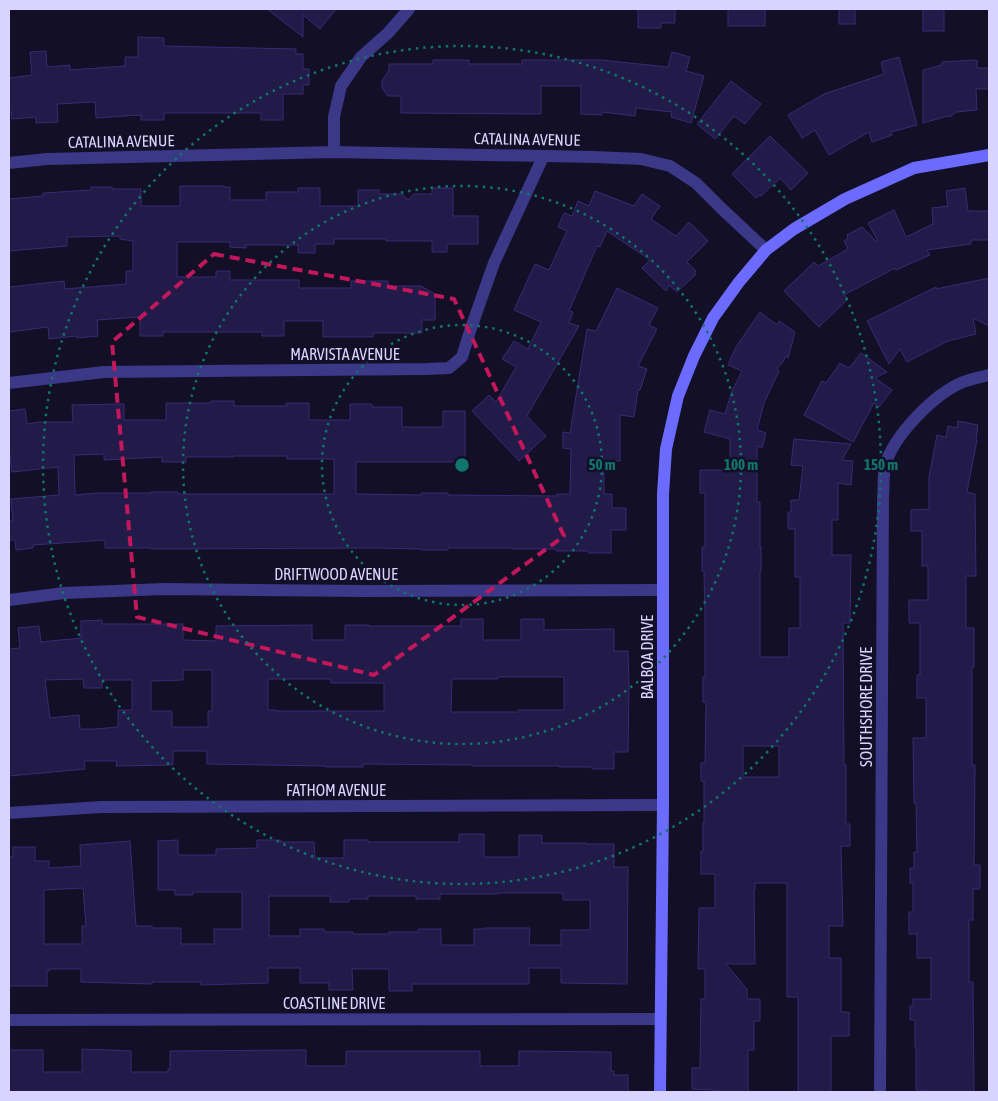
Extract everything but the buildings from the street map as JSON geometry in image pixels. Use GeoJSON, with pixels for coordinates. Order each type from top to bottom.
{"type":"FeatureCollection","features":[{"type":"Feature","properties":{"kind":"street"},"geometry":{"type":"LineString","coordinates":[[334,152],[334,117],[341,86],[361,57],[388,33],[409,9]]}},
{"type":"Feature","properties":{"kind":"street","name":"CATALINA AVENUE"},"geometry":{"type":"LineString","coordinates":[[9,163],[48,159],[334,152],[594,156],[641,159],[670,166],[696,183],[766,250]]}},
{"type":"Feature","properties":{"kind":"street"},"geometry":{"type":"LineString","coordinates":[[766,250],[794,229],[845,199],[914,168],[989,155]]}},
{"type":"Feature","properties":{"kind":"street","name":"MARVISTA AVENUE"},"geometry":{"type":"LineString","coordinates":[[9,382],[104,372],[449,368],[462,357],[494,263],[543,156]]}},
{"type":"Feature","properties":{"kind":"street","name":"BALBOA DRIVE"},"geometry":{"type":"LineString","coordinates":[[660,1092],[663,805],[662,494],[666,449],[678,396],[694,356],[713,318],[739,282],[766,250]]}},
{"type":"Feature","properties":{"kind":"street","name":"SOUTHSHORE DRIVE"},"geometry":{"type":"LineString","coordinates":[[880,1092],[883,497],[885,466],[894,446],[907,426],[923,411],[941,396],[963,382],[989,375]]}},
{"type":"Feature","properties":{"kind":"street","name":"DRIFTWOOD AVENUE"},"geometry":{"type":"LineString","coordinates":[[9,600],[64,593],[164,589],[364,591],[663,590]]}},
{"type":"Feature","properties":{"kind":"street","name":"FATHOM AVENUE"},"geometry":{"type":"LineString","coordinates":[[9,813],[101,807],[663,805]]}},
{"type":"Feature","properties":{"kind":"street","name":"COASTLINE DRIVE"},"geometry":{"type":"LineString","coordinates":[[9,1020],[660,1019]]}},
{"type":"Feature","properties":{"kind":"highlighted area"},"geometry":{"type":"Polygon","coordinates":[[[214,254],[454,299],[564,536],[374,675],[137,617],[112,342],[214,254]]]}}]}
